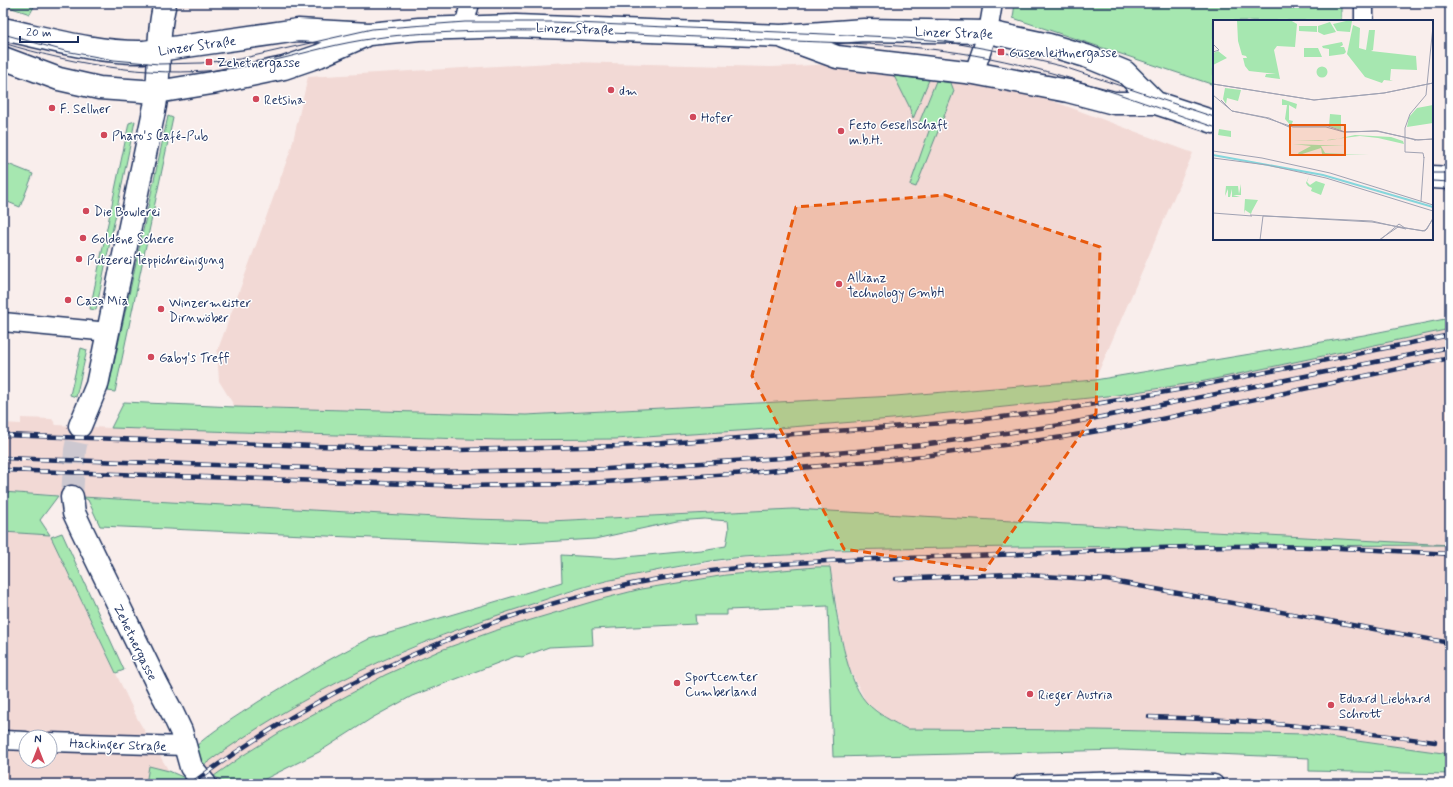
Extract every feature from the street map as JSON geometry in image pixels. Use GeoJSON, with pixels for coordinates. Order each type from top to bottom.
{"type":"FeatureCollection","features":[{"type":"Feature","properties":{"kind":"main road"},"geometry":{"type":"LineString","coordinates":[[80,426],[95,389],[109,332],[157,92],[161,20],[165,3]]}},
{"type":"Feature","properties":{"kind":"main road","name":"Linzer Straße"},"geometry":{"type":"LineString","coordinates":[[3,29],[86,47],[120,52],[159,50],[298,30],[369,34],[419,29],[523,26],[781,36],[864,30],[988,32],[1050,45],[1086,56],[1125,72],[1156,103]]}},
{"type":"Feature","properties":{"kind":"main road","name":"Linzer Straße"},"geometry":{"type":"LineString","coordinates":[[3,58],[59,79],[99,88],[157,92],[212,83],[284,68],[319,56],[369,34]]}},
{"type":"Feature","properties":{"kind":"main road","name":"Linzer Straße"},"geometry":{"type":"LineString","coordinates":[[781,36],[837,57],[974,73],[1068,91],[1114,103],[1156,103],[1213,122]]}},
{"type":"Feature","properties":{"kind":"main road"},"geometry":{"type":"LineString","coordinates":[[1433,177],[1450,178]]}},
{"type":"Feature","properties":{"kind":"main road","name":"Zehetnergasse"},"geometry":{"type":"LineString","coordinates":[[72,497],[74,513],[172,712],[192,767],[205,784]]}},
{"type":"Feature","properties":{"kind":"street"},"geometry":{"type":"LineString","coordinates":[[464,27],[470,3]]}},
{"type":"Feature","properties":{"kind":"street"},"geometry":{"type":"LineString","coordinates":[[974,73],[988,32],[993,3]]}},
{"type":"Feature","properties":{"kind":"street"},"geometry":{"type":"LineString","coordinates":[[1364,3],[1364,20]]}},
{"type":"Feature","properties":{"kind":"street"},"geometry":{"type":"LineString","coordinates":[[3,322],[109,332]]}},
{"type":"Feature","properties":{"kind":"street"},"geometry":{"type":"LineString","coordinates":[[3,740],[18,741]]}},
{"type":"Feature","properties":{"kind":"street","name":"Hackinger Straße"},"geometry":{"type":"LineString","coordinates":[[58,742],[185,746]]}},
{"type":"Feature","properties":{"kind":"street"},"geometry":{"type":"LineString","coordinates":[[1022,784],[1214,784]]}},
{"type":"Feature","properties":{"kind":"highlighted area"},"geometry":{"type":"Polygon","coordinates":[[[945,195],[1100,247],[1096,413],[985,570],[844,549],[752,376],[796,207],[945,195]]]}},
{"type":"Feature","properties":{"kind":"shaded area"},"geometry":{"type":"Polygon","coordinates":[[[569,62],[772,67],[837,64],[1007,84],[1193,153],[1095,380],[895,396],[526,415],[235,407],[219,381],[217,352],[291,149],[308,77],[569,62]]]}},
{"type":"Feature","properties":{"kind":"shaded area"},"geometry":{"type":"Polygon","coordinates":[[[1450,329],[1450,754],[1307,734],[1096,730],[907,729],[886,718],[866,702],[848,666],[830,567],[816,567],[726,575],[641,589],[494,631],[415,661],[282,731],[242,756],[214,776],[204,765],[246,734],[299,702],[359,671],[478,621],[617,578],[741,558],[817,553],[830,550],[1014,547],[1441,545],[793,509],[550,521],[471,519],[3,492],[3,423],[21,424],[21,418],[52,419],[56,425],[111,428],[497,440],[615,439],[892,419],[1117,395],[1205,381],[1450,329]]]}},
{"type":"Feature","properties":{"kind":"shaded area"},"geometry":{"type":"Polygon","coordinates":[[[3,532],[50,535],[138,720],[169,771],[149,766],[146,784],[3,784],[3,532]]]}},
{"type":"Feature","properties":{"kind":"green space"},"geometry":{"type":"Polygon","coordinates":[[[3,3],[36,3],[30,14],[3,5],[3,3]]]}},
{"type":"Feature","properties":{"kind":"green space"},"geometry":{"type":"Polygon","coordinates":[[[1015,3],[1341,3],[1341,20],[1213,20],[1213,85],[1013,18],[1015,3]]]}},
{"type":"Feature","properties":{"kind":"green space"},"geometry":{"type":"Polygon","coordinates":[[[894,76],[929,80],[913,119],[909,106],[894,76]]]}},
{"type":"Feature","properties":{"kind":"green space"},"geometry":{"type":"Polygon","coordinates":[[[936,81],[951,83],[954,91],[916,187],[910,185],[930,128],[919,123],[936,81]]]}},
{"type":"Feature","properties":{"kind":"green space"},"geometry":{"type":"Polygon","coordinates":[[[168,116],[173,118],[115,392],[108,391],[168,116]]]}},
{"type":"Feature","properties":{"kind":"green space"},"geometry":{"type":"Polygon","coordinates":[[[135,121],[96,310],[90,309],[129,123],[135,121]]]}},
{"type":"Feature","properties":{"kind":"green space"},"geometry":{"type":"Polygon","coordinates":[[[3,162],[33,174],[20,207],[3,200],[3,162]]]}},
{"type":"Feature","properties":{"kind":"green space"},"geometry":{"type":"Polygon","coordinates":[[[1450,318],[1450,329],[1205,381],[1117,395],[892,419],[615,439],[497,440],[111,428],[124,402],[235,407],[526,415],[895,396],[1095,380],[1364,335],[1450,318]]]}},
{"type":"Feature","properties":{"kind":"green space"},"geometry":{"type":"Polygon","coordinates":[[[81,348],[87,350],[76,397],[70,395],[81,348]]]}},
{"type":"Feature","properties":{"kind":"green space"},"geometry":{"type":"Polygon","coordinates":[[[3,492],[58,496],[40,520],[50,535],[3,532],[3,492]]]}},
{"type":"Feature","properties":{"kind":"green space"},"geometry":{"type":"Polygon","coordinates":[[[82,497],[471,519],[550,521],[793,509],[1450,545],[1014,547],[830,550],[798,554],[743,557],[681,566],[608,580],[574,590],[485,619],[401,652],[360,671],[281,714],[242,738],[204,765],[199,760],[194,748],[209,735],[258,702],[326,661],[369,639],[562,582],[561,555],[615,558],[701,550],[726,546],[729,529],[728,521],[704,519],[677,521],[595,539],[509,544],[100,526],[88,500],[82,497]]]}},
{"type":"Feature","properties":{"kind":"green space"},"geometry":{"type":"Polygon","coordinates":[[[62,533],[124,670],[116,673],[51,537],[62,533]]]}},
{"type":"Feature","properties":{"kind":"green space"},"geometry":{"type":"Polygon","coordinates":[[[830,567],[841,638],[851,675],[858,690],[866,702],[880,714],[907,729],[1096,730],[1307,734],[1450,754],[1450,774],[1309,771],[1309,758],[1122,750],[833,757],[828,606],[727,610],[727,615],[695,615],[696,624],[592,629],[593,645],[549,647],[522,657],[516,656],[412,696],[372,718],[319,752],[265,779],[249,784],[226,784],[214,776],[242,756],[282,731],[385,675],[441,650],[494,631],[598,600],[641,589],[726,575],[830,567]]]}},
{"type":"Feature","properties":{"kind":"green space"},"geometry":{"type":"Polygon","coordinates":[[[149,766],[169,771],[185,778],[178,784],[146,784],[149,766]]]}},
{"type":"Feature","properties":{"kind":"tunnel"},"geometry":{"type":"LineString","coordinates":[[72,497],[75,450],[80,426]]}},
{"type":"Feature","properties":{"kind":"tram line"},"geometry":{"type":"LineString","coordinates":[[3,34],[65,51],[114,60],[159,64],[201,63],[240,59],[372,29],[465,22],[553,22],[892,37],[943,41],[998,51],[1061,66],[1213,117]]}},
{"type":"Feature","properties":{"kind":"tram line"},"geometry":{"type":"LineString","coordinates":[[3,43],[91,64],[150,71],[180,72],[211,71],[241,67],[373,38],[410,34],[474,31],[590,32],[898,46],[959,53],[1018,64],[1075,80],[1213,127]]}},
{"type":"Feature","properties":{"kind":"tram line"},"geometry":{"type":"LineString","coordinates":[[1433,173],[1450,173]]}},
{"type":"Feature","properties":{"kind":"tram line"},"geometry":{"type":"LineString","coordinates":[[1433,181],[1450,182]]}},
{"type":"Feature","properties":{"kind":"railway"},"geometry":{"type":"LineString","coordinates":[[3,435],[460,450],[619,446],[740,438],[958,422],[1054,411],[1183,389],[1450,335]]}},
{"type":"Feature","properties":{"kind":"railway"},"geometry":{"type":"LineString","coordinates":[[3,458],[431,472],[607,469],[782,458],[922,445],[1061,425],[1450,347]]}},
{"type":"Feature","properties":{"kind":"railway"},"geometry":{"type":"LineString","coordinates":[[3,470],[466,486],[572,484],[748,473],[924,456],[1063,437],[1133,425],[1450,358]]}},
{"type":"Feature","properties":{"kind":"railway"},"geometry":{"type":"LineString","coordinates":[[191,784],[246,746],[303,710],[363,678],[424,650],[487,625],[551,604],[616,587],[682,575],[721,570],[839,560],[997,555],[1144,548],[1260,546],[1369,549],[1450,554]]}},
{"type":"Feature","properties":{"kind":"railway"},"geometry":{"type":"LineString","coordinates":[[896,579],[1010,574],[1107,580],[1450,643]]}},
{"type":"Feature","properties":{"kind":"railway"},"geometry":{"type":"LineString","coordinates":[[1149,717],[1292,725],[1435,742]]}},
{"type":"Feature","properties":{"kind":"place","name":"Gusenleithnergasse"},"geometry":{"type":"Point","coordinates":[1001,52]}},
{"type":"Feature","properties":{"kind":"place","name":"Zehetnergasse"},"geometry":{"type":"Point","coordinates":[209,62]}},
{"type":"Feature","properties":{"kind":"place","name":"dm"},"geometry":{"type":"Point","coordinates":[611,90]}},
{"type":"Feature","properties":{"kind":"place","name":"Retsina"},"geometry":{"type":"Point","coordinates":[256,99]}},
{"type":"Feature","properties":{"kind":"place","name":"F. Sellner"},"geometry":{"type":"Point","coordinates":[52,108]}},
{"type":"Feature","properties":{"kind":"place","name":"Hofer"},"geometry":{"type":"Point","coordinates":[693,117]}},
{"type":"Feature","properties":{"kind":"place","name":"Festo Gesellschaft m.b.H."},"geometry":{"type":"Point","coordinates":[841,131]}},
{"type":"Feature","properties":{"kind":"place","name":"Pharo's Café-Pub"},"geometry":{"type":"Point","coordinates":[104,135]}},
{"type":"Feature","properties":{"kind":"place","name":"Die Bowlerei"},"geometry":{"type":"Point","coordinates":[86,211]}},
{"type":"Feature","properties":{"kind":"place","name":"Goldene Schere"},"geometry":{"type":"Point","coordinates":[83,238]}},
{"type":"Feature","properties":{"kind":"place","name":"Putzerei Teppichreinigung"},"geometry":{"type":"Point","coordinates":[79,259]}},
{"type":"Feature","properties":{"kind":"place","name":"Allianz Technology GmbH"},"geometry":{"type":"Point","coordinates":[839,284]}},
{"type":"Feature","properties":{"kind":"place","name":"Casa Mia"},"geometry":{"type":"Point","coordinates":[68,300]}},
{"type":"Feature","properties":{"kind":"place","name":"Winzermeister Dirnwöber"},"geometry":{"type":"Point","coordinates":[161,309]}},
{"type":"Feature","properties":{"kind":"place","name":"Gaby's Treff"},"geometry":{"type":"Point","coordinates":[151,357]}},
{"type":"Feature","properties":{"kind":"place","name":"Sportcenter Cumberland"},"geometry":{"type":"Point","coordinates":[677,683]}},
{"type":"Feature","properties":{"kind":"place","name":"Rieger Austria"},"geometry":{"type":"Point","coordinates":[1030,694]}},
{"type":"Feature","properties":{"kind":"place","name":"Eduard Liebhard Schrott"},"geometry":{"type":"Point","coordinates":[1331,705]}}]}
